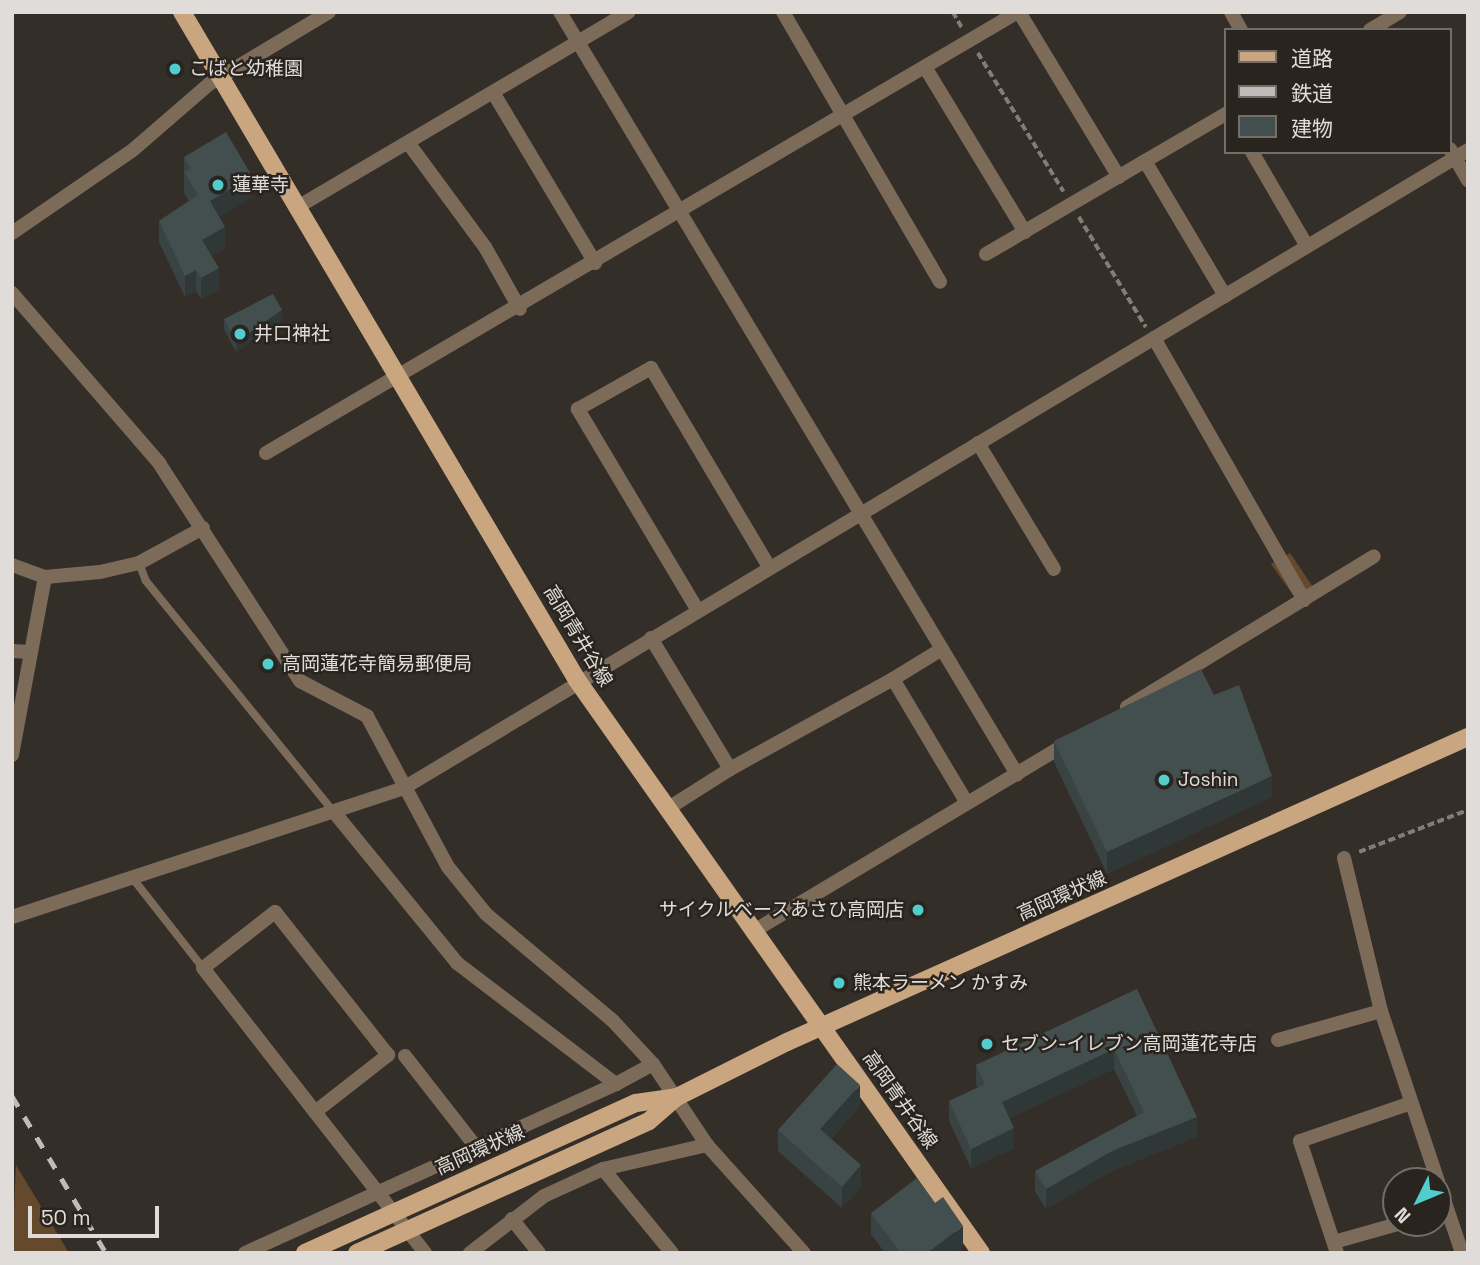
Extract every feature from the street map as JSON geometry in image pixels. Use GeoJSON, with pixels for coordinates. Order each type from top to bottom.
{"type":"FeatureCollection","features":[{"type":"Feature","properties":{"kind":"main road","name":"高岡青井谷線"},"geometry":{"type":"LineString","coordinates":[[182,12],[300,205],[577,680],[752,932],[823,1026],[981,1253]]}},
{"type":"Feature","properties":{"kind":"main road","name":"高岡環状線"},"geometry":{"type":"LineString","coordinates":[[356,1253],[649,1121],[677,1097],[823,1026],[1468,737]]}},
{"type":"Feature","properties":{"kind":"main road","name":"高岡環状線"},"geometry":{"type":"LineString","coordinates":[[305,1253],[636,1103],[677,1097]]}},
{"type":"Feature","properties":{"kind":"street"},"geometry":{"type":"LineString","coordinates":[[12,233],[134,149],[222,76],[329,12]]}},
{"type":"Feature","properties":{"kind":"street"},"geometry":{"type":"LineString","coordinates":[[560,12],[1017,774]]}},
{"type":"Feature","properties":{"kind":"street"},"geometry":{"type":"LineString","coordinates":[[300,205],[409,145],[628,12]]}},
{"type":"Feature","properties":{"kind":"street"},"geometry":{"type":"LineString","coordinates":[[783,12],[940,282]]}},
{"type":"Feature","properties":{"kind":"street"},"geometry":{"type":"LineString","coordinates":[[266,453],[520,309],[1019,12],[1119,177]]}},
{"type":"Feature","properties":{"kind":"street"},"geometry":{"type":"LineString","coordinates":[[1231,12],[1240,28]]}},
{"type":"Feature","properties":{"kind":"street"},"geometry":{"type":"LineString","coordinates":[[1377,24],[1400,12]]}},
{"type":"Feature","properties":{"kind":"street"},"geometry":{"type":"LineString","coordinates":[[925,67],[1025,232]]}},
{"type":"Feature","properties":{"kind":"street"},"geometry":{"type":"LineString","coordinates":[[494,94],[595,263]]}},
{"type":"Feature","properties":{"kind":"street"},"geometry":{"type":"LineString","coordinates":[[986,254],[1224,115]]}},
{"type":"Feature","properties":{"kind":"street"},"geometry":{"type":"LineString","coordinates":[[409,145],[485,247],[520,309]]}},
{"type":"Feature","properties":{"kind":"street"},"geometry":{"type":"LineString","coordinates":[[12,917],[134,880],[402,789],[577,680],[651,639],[697,609],[1225,296],[1458,152],[1468,180]]}},
{"type":"Feature","properties":{"kind":"street"},"geometry":{"type":"LineString","coordinates":[[1253,154],[1307,246]]}},
{"type":"Feature","properties":{"kind":"street"},"geometry":{"type":"LineString","coordinates":[[1145,161],[1225,296]]}},
{"type":"Feature","properties":{"kind":"street"},"geometry":{"type":"LineString","coordinates":[[12,293],[159,463],[300,681],[367,716],[402,789],[448,867],[486,914],[613,1021],[653,1064],[707,1145],[804,1253]]}},
{"type":"Feature","properties":{"kind":"street"},"geometry":{"type":"LineString","coordinates":[[1154,338],[1304,600]]}},
{"type":"Feature","properties":{"kind":"street"},"geometry":{"type":"LineString","coordinates":[[697,609],[578,409],[651,368],[769,567]]}},
{"type":"Feature","properties":{"kind":"street"},"geometry":{"type":"LineString","coordinates":[[978,443],[1054,569]]}},
{"type":"Feature","properties":{"kind":"street"},"geometry":{"type":"LineString","coordinates":[[12,565],[45,577],[139,563],[203,528]]}},
{"type":"Feature","properties":{"kind":"street"},"geometry":{"type":"LineString","coordinates":[[1113,716],[1374,556]]}},
{"type":"Feature","properties":{"kind":"street"},"geometry":{"type":"LineString","coordinates":[[12,755],[45,577]]}},
{"type":"Feature","properties":{"kind":"street"},"geometry":{"type":"LineString","coordinates":[[651,639],[730,769]]}},
{"type":"Feature","properties":{"kind":"street"},"geometry":{"type":"LineString","coordinates":[[667,809],[730,769],[942,649]]}},
{"type":"Feature","properties":{"kind":"street"},"geometry":{"type":"LineString","coordinates":[[12,651],[30,652]]}},
{"type":"Feature","properties":{"kind":"street"},"geometry":{"type":"LineString","coordinates":[[893,679],[967,803]]}},
{"type":"Feature","properties":{"kind":"street"},"geometry":{"type":"LineString","coordinates":[[752,932],[1089,730]]}},
{"type":"Feature","properties":{"kind":"street"},"geometry":{"type":"LineString","coordinates":[[334,812],[457,963],[616,1084]]}},
{"type":"Feature","properties":{"kind":"street"},"geometry":{"type":"LineString","coordinates":[[1344,858],[1381,1010],[1433,1167]]}},
{"type":"Feature","properties":{"kind":"street"},"geometry":{"type":"LineString","coordinates":[[315,1112],[388,1055],[275,912],[203,968],[315,1112],[378,1193],[425,1253]]}},
{"type":"Feature","properties":{"kind":"street"},"geometry":{"type":"LineString","coordinates":[[1278,1040],[1381,1010]]}},
{"type":"Feature","properties":{"kind":"street"},"geometry":{"type":"LineString","coordinates":[[405,1056],[477,1148]]}},
{"type":"Feature","properties":{"kind":"street"},"geometry":{"type":"LineString","coordinates":[[245,1253],[616,1084],[653,1064]]}},
{"type":"Feature","properties":{"kind":"street"},"geometry":{"type":"LineString","coordinates":[[1382,1230],[1336,1247],[1300,1141],[1411,1103]]}},
{"type":"Feature","properties":{"kind":"street"},"geometry":{"type":"LineString","coordinates":[[470,1253],[512,1219],[603,1169],[707,1145]]}},
{"type":"Feature","properties":{"kind":"street"},"geometry":{"type":"LineString","coordinates":[[603,1169],[672,1253]]}},
{"type":"Feature","properties":{"kind":"street"},"geometry":{"type":"LineString","coordinates":[[512,1219],[539,1253]]}},
{"type":"Feature","properties":{"kind":"street"},"geometry":{"type":"LineString","coordinates":[[1452,1231],[1462,1253]]}},
{"type":"Feature","properties":{"kind":"lane"},"geometry":{"type":"LineString","coordinates":[[139,563],[146,581],[334,812]]}},
{"type":"Feature","properties":{"kind":"lane"},"geometry":{"type":"LineString","coordinates":[[134,880],[203,968]]}},
{"type":"Feature","properties":{"kind":"path"},"geometry":{"type":"LineString","coordinates":[[953,12],[1154,338]]}},
{"type":"Feature","properties":{"kind":"path"},"geometry":{"type":"LineString","coordinates":[[1344,858],[1468,810]]}},
{"type":"Feature","properties":{"kind":"shaded area"},"geometry":{"type":"Polygon","coordinates":[[[1290,553],[1313,587],[1296,599],[1271,564],[1290,553]]]}},
{"type":"Feature","properties":{"kind":"shaded area"},"geometry":{"type":"Polygon","coordinates":[[[16,1165],[69,1253],[12,1253],[16,1165]]]}},
{"type":"Feature","properties":{"kind":"building"},"geometry":{"type":"Polygon","coordinates":[[[226,132],[252,176],[210,201],[225,227],[202,240],[219,268],[201,278],[196,270],[185,276],[159,221],[198,195],[184,172],[191,168],[184,157],[226,132]]]}},
{"type":"Feature","properties":{"kind":"building"},"geometry":{"type":"Polygon","coordinates":[[[273,294],[282,310],[236,342],[224,319],[273,294]]]}},
{"type":"Feature","properties":{"kind":"building","name":"Joshin"},"geometry":{"type":"Polygon","coordinates":[[[1201,669],[1214,695],[1239,685],[1272,776],[1107,852],[1054,741],[1201,669]]]}},
{"type":"Feature","properties":{"kind":"building"},"geometry":{"type":"Polygon","coordinates":[[[1137,989],[1197,1117],[1112,1151],[1046,1189],[1035,1171],[1144,1112],[1114,1049],[1002,1102],[1014,1128],[971,1149],[949,1101],[985,1084],[976,1065],[1137,989]]]}},
{"type":"Feature","properties":{"kind":"building"},"geometry":{"type":"Polygon","coordinates":[[[837,1064],[860,1085],[820,1129],[861,1165],[842,1187],[778,1130],[837,1064]]]}},
{"type":"Feature","properties":{"kind":"building"},"geometry":{"type":"Polygon","coordinates":[[[917,1178],[935,1203],[943,1197],[963,1226],[927,1253],[901,1253],[871,1213],[917,1178]]]}},
{"type":"Feature","properties":{"kind":"railway"},"geometry":{"type":"LineString","coordinates":[[12,1096],[106,1253]]}},
{"type":"Feature","properties":{"kind":"place","name":"こばと幼稚園"},"geometry":{"type":"Point","coordinates":[175,69]}},
{"type":"Feature","properties":{"kind":"place","name":"蓮華寺"},"geometry":{"type":"Point","coordinates":[218,185]}},
{"type":"Feature","properties":{"kind":"place","name":"井口神社"},"geometry":{"type":"Point","coordinates":[240,334]}},
{"type":"Feature","properties":{"kind":"place","name":"高岡蓮花寺簡易郵便局"},"geometry":{"type":"Point","coordinates":[268,664]}},
{"type":"Feature","properties":{"kind":"place","name":"Joshin"},"geometry":{"type":"Point","coordinates":[1164,780]}},
{"type":"Feature","properties":{"kind":"place","name":"サイクルベースあさひ高岡店"},"geometry":{"type":"Point","coordinates":[918,910]}},
{"type":"Feature","properties":{"kind":"place","name":"熊本ラーメン かすみ"},"geometry":{"type":"Point","coordinates":[839,983]}},
{"type":"Feature","properties":{"kind":"place","name":"セブン-イレブン高岡蓮花寺店"},"geometry":{"type":"Point","coordinates":[987,1044]}}]}
